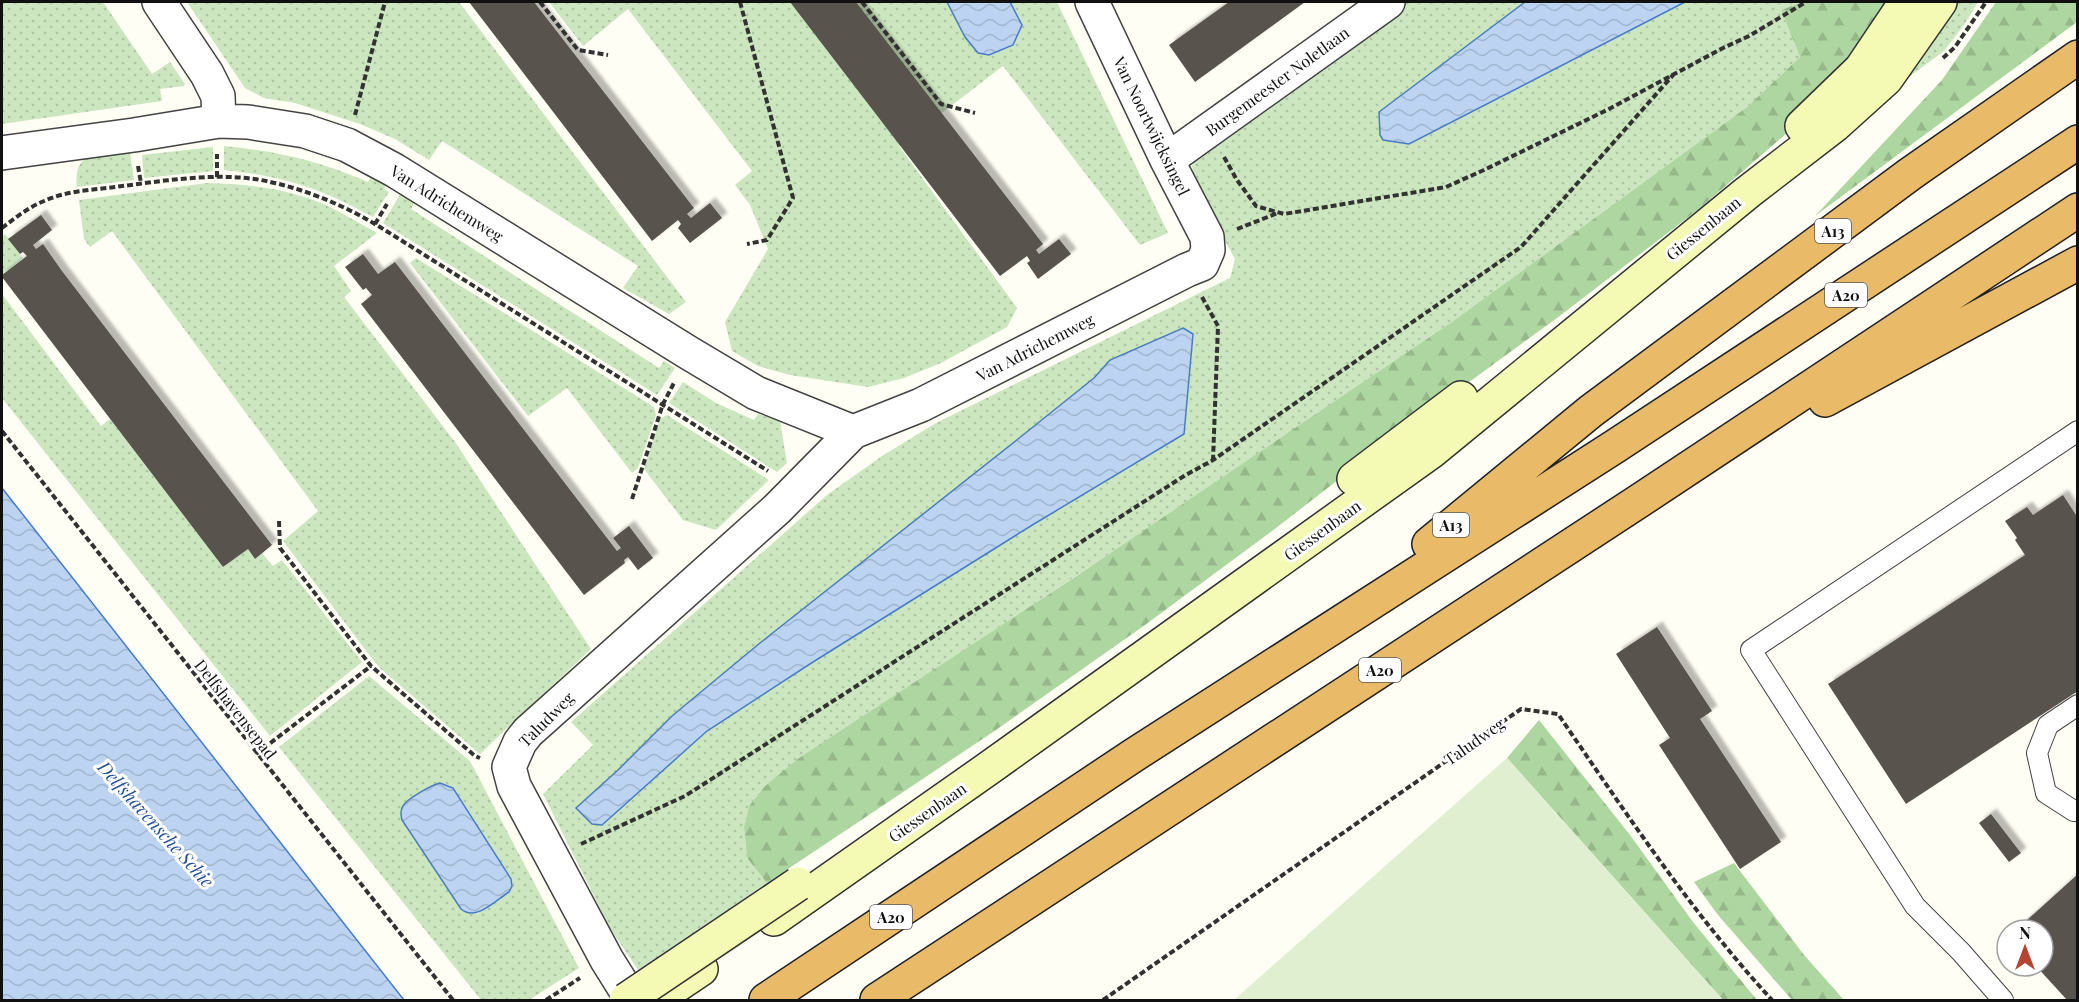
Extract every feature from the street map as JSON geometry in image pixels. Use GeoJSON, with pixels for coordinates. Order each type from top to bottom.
{"type":"FeatureCollection","features":[{"type":"Feature","properties":{"kind":"highway","name":"A13"},"geometry":{"type":"LineString","coordinates":[[1312,640],[1591,411],[1910,174],[2078,57]]}},
{"type":"Feature","properties":{"kind":"highway","name":"A20"},"geometry":{"type":"LineString","coordinates":[[766,1000],[1312,640],[1614,447],[2078,142]]}},
{"type":"Feature","properties":{"kind":"highway","name":"A20"},"geometry":{"type":"LineString","coordinates":[[877,1000],[1639,501],[2078,210]]}},
{"type":"Feature","properties":{"kind":"highway","name":"A20"},"geometry":{"type":"LineString","coordinates":[[1639,501],[2078,264]]}},
{"type":"Feature","properties":{"kind":"street"},"geometry":{"type":"LineString","coordinates":[[159,2],[207,74],[218,96],[219,120]]}},
{"type":"Feature","properties":{"kind":"street","name":"Van Noortwijcksingel"},"geometry":{"type":"LineString","coordinates":[[1092,2],[1167,160],[1207,237],[1201,255]]}},
{"type":"Feature","properties":{"kind":"street","name":"Burgemeester Noletlaan"},"geometry":{"type":"LineString","coordinates":[[1167,160],[1388,2]]}},
{"type":"Feature","properties":{"kind":"street","name":"Giessenbaan"},"geometry":{"type":"LineString","coordinates":[[655,1000],[1423,428],[1774,151],[1861,69],[1906,2]]}},
{"type":"Feature","properties":{"kind":"street","name":"Giessenbaan"},"geometry":{"type":"LineString","coordinates":[[627,1000],[802,890],[989,768],[1432,451],[1748,192],[1835,125],[1886,79],[1940,2]]}},
{"type":"Feature","properties":{"kind":"street","name":"Van Adrichemweg"},"geometry":{"type":"LineString","coordinates":[[2,153],[134,135],[219,120],[305,131],[347,145],[394,170],[756,393],[853,432]]}},
{"type":"Feature","properties":{"kind":"street","name":"Van Adrichemweg"},"geometry":{"type":"LineString","coordinates":[[706,571],[797,489],[853,432],[921,405],[1201,255]]}},
{"type":"Feature","properties":{"kind":"street","name":"Taludweg"},"geometry":{"type":"LineString","coordinates":[[509,767],[520,742],[528,732],[706,571]]}},
{"type":"Feature","properties":{"kind":"street"},"geometry":{"type":"LineString","coordinates":[[509,767],[514,786],[607,960],[633,1000]]}},
{"type":"Feature","properties":{"kind":"lane"},"geometry":{"type":"LineString","coordinates":[[2003,1000],[1961,952],[1915,906],[1751,650],[2078,431]]}},
{"type":"Feature","properties":{"kind":"lane"},"geometry":{"type":"LineString","coordinates":[[2078,705],[2048,725],[2037,753],[2046,793],[2074,811],[2078,811]]}},
{"type":"Feature","properties":{"kind":"path"},"geometry":{"type":"LineString","coordinates":[[347,145],[385,2]]}},
{"type":"Feature","properties":{"kind":"path"},"geometry":{"type":"LineString","coordinates":[[740,2],[793,198],[767,240],[747,244]]}},
{"type":"Feature","properties":{"kind":"path"},"geometry":{"type":"LineString","coordinates":[[862,2],[941,104],[975,113]]}},
{"type":"Feature","properties":{"kind":"path"},"geometry":{"type":"LineString","coordinates":[[1210,129],[1237,180],[1256,206],[1279,213],[1446,187],[1609,109],[1749,36],[1806,2]]}},
{"type":"Feature","properties":{"kind":"path"},"geometry":{"type":"LineString","coordinates":[[543,3],[578,50],[608,55]]}},
{"type":"Feature","properties":{"kind":"path"},"geometry":{"type":"LineString","coordinates":[[553,857],[685,796],[1213,460],[1521,248],[1674,74]]}},
{"type":"Feature","properties":{"kind":"path"},"geometry":{"type":"LineString","coordinates":[[2,228],[42,201],[65,194],[141,183],[217,177],[262,180],[332,201],[375,224],[797,489]]}},
{"type":"Feature","properties":{"kind":"path"},"geometry":{"type":"LineString","coordinates":[[1213,460],[1218,326],[1201,255],[1237,230],[1279,213]]}},
{"type":"Feature","properties":{"kind":"path"},"geometry":{"type":"LineString","coordinates":[[632,499],[663,404],[689,353]]}},
{"type":"Feature","properties":{"kind":"path","name":"Delfshavensepad"},"geometry":{"type":"LineString","coordinates":[[2,431],[453,1000]]}},
{"type":"Feature","properties":{"kind":"path"},"geometry":{"type":"LineString","coordinates":[[279,521],[280,548],[371,666],[475,756],[509,767]]}},
{"type":"Feature","properties":{"kind":"path"},"geometry":{"type":"LineString","coordinates":[[256,754],[371,666]]}},
{"type":"Feature","properties":{"kind":"path","name":"Taludweg"},"geometry":{"type":"LineString","coordinates":[[1103,1000],[1521,709],[1558,714],[1674,882],[1746,972],[1772,1000]]}},
{"type":"Feature","properties":{"kind":"path"},"geometry":{"type":"LineString","coordinates":[[546,1000],[607,960]]}},
{"type":"Feature","properties":{"kind":"green space"},"geometry":{"type":"Polygon","coordinates":[[[2,2],[103,2],[152,74],[170,62],[185,84],[160,89],[162,101],[2,124],[2,2]]]}},
{"type":"Feature","properties":{"kind":"green space"},"geometry":{"type":"Polygon","coordinates":[[[187,2],[459,2],[686,302],[669,314],[623,288],[638,266],[442,141],[429,160],[395,139],[360,124],[295,103],[264,98],[245,88],[187,2]]]}},
{"type":"Feature","properties":{"kind":"green space"},"geometry":{"type":"Polygon","coordinates":[[[549,2],[947,2],[965,37],[978,53],[1022,25],[1010,2],[1057,2],[1168,233],[1140,245],[1003,66],[899,146],[1017,308],[1007,327],[941,363],[904,378],[868,387],[790,375],[758,366],[732,351],[725,322],[768,249],[750,205],[735,185],[752,171],[628,9],[583,46],[549,2]]]}},
{"type":"Feature","properties":{"kind":"green space"},"geometry":{"type":"Polygon","coordinates":[[[1405,2],[1525,2],[1380,112],[1409,144],[1685,2],[1802,2],[1781,10],[1800,57],[1747,107],[1449,324],[764,787],[749,806],[744,827],[747,858],[767,883],[639,971],[611,930],[543,794],[593,745],[571,722],[827,495],[882,456],[936,423],[1230,278],[1235,259],[1195,186],[1192,166],[1197,154],[1405,2]],[[1110,360],[1094,378],[760,643],[672,716],[576,808],[602,825],[707,731],[1034,524],[1184,434],[1110,360]]]}},
{"type":"Feature","properties":{"kind":"green space"},"geometry":{"type":"Polygon","coordinates":[[[1802,2],[1888,2],[1873,30],[1795,126],[1700,208],[1561,315],[1387,442],[1145,625],[993,732],[767,883],[747,858],[744,827],[749,806],[764,787],[799,758],[1069,581],[1449,324],[1747,107],[1800,57],[1781,10],[1802,2]]]}},
{"type":"Feature","properties":{"kind":"green space"},"geometry":{"type":"Polygon","coordinates":[[[1951,2],[1978,2],[1944,51],[1878,100],[1951,2]]]}},
{"type":"Feature","properties":{"kind":"green space"},"geometry":{"type":"Polygon","coordinates":[[[1996,2],[2077,2],[2077,22],[1815,216],[1942,80],[1996,2]]]}},
{"type":"Feature","properties":{"kind":"green space"},"geometry":{"type":"Polygon","coordinates":[[[129,146],[134,180],[77,187],[79,166],[84,159],[99,151],[129,146]]]}},
{"type":"Feature","properties":{"kind":"green space"},"geometry":{"type":"Polygon","coordinates":[[[224,146],[297,158],[368,182],[371,176],[386,185],[384,189],[389,192],[373,217],[336,198],[301,185],[265,176],[224,170],[224,146]]]}},
{"type":"Feature","properties":{"kind":"green space"},"geometry":{"type":"Polygon","coordinates":[[[213,147],[213,171],[144,178],[142,155],[213,147]]]}},
{"type":"Feature","properties":{"kind":"green space"},"geometry":{"type":"Polygon","coordinates":[[[207,183],[255,186],[302,196],[332,208],[377,233],[334,266],[351,291],[344,297],[455,442],[591,649],[480,754],[381,669],[370,656],[283,541],[318,511],[112,231],[90,247],[84,239],[79,200],[207,183]]]}},
{"type":"Feature","properties":{"kind":"green space"},"geometry":{"type":"Polygon","coordinates":[[[401,193],[415,202],[411,209],[659,368],[664,361],[675,368],[657,395],[383,223],[401,193]]]}},
{"type":"Feature","properties":{"kind":"green space"},"geometry":{"type":"Polygon","coordinates":[[[5,234],[23,258],[2,275],[2,237],[5,234]]]}},
{"type":"Feature","properties":{"kind":"green space"},"geometry":{"type":"Polygon","coordinates":[[[416,258],[654,407],[656,415],[638,468],[632,473],[567,388],[528,416],[410,263],[416,258]]]}},
{"type":"Feature","properties":{"kind":"green space"},"geometry":{"type":"Polygon","coordinates":[[[2,294],[101,426],[110,419],[223,567],[248,549],[255,559],[262,553],[273,566],[282,560],[362,662],[270,736],[2,398],[2,294]]]}},
{"type":"Feature","properties":{"kind":"green space"},"geometry":{"type":"Polygon","coordinates":[[[683,382],[716,403],[754,420],[758,414],[780,421],[787,463],[777,472],[669,403],[683,382]]]}},
{"type":"Feature","properties":{"kind":"green space"},"geometry":{"type":"Polygon","coordinates":[[[667,415],[769,480],[716,530],[683,520],[644,469],[660,419],[667,415]]]}},
{"type":"Feature","properties":{"kind":"green space"},"geometry":{"type":"Polygon","coordinates":[[[369,676],[470,761],[579,968],[529,1000],[481,1000],[279,747],[369,676]],[[440,783],[434,785],[405,803],[477,914],[484,909],[440,783]]]}},
{"type":"Feature","properties":{"kind":"green space"},"geometry":{"type":"Polygon","coordinates":[[[1539,720],[1630,835],[1693,922],[1757,1000],[1723,1000],[1507,758],[1539,720]]]}},
{"type":"Feature","properties":{"kind":"green space"},"geometry":{"type":"Polygon","coordinates":[[[1507,758],[1723,1000],[1234,1000],[1507,758]]]}},
{"type":"Feature","properties":{"kind":"green space"},"geometry":{"type":"Polygon","coordinates":[[[1734,863],[1804,955],[1844,1000],[1792,1000],[1718,915],[1694,882],[1734,863]]]}},
{"type":"Feature","properties":{"kind":"water"},"geometry":{"type":"Polygon","coordinates":[[[947,2],[1010,2],[1022,25],[1013,45],[989,55],[978,53],[965,37],[947,2]]]}},
{"type":"Feature","properties":{"kind":"water"},"geometry":{"type":"Polygon","coordinates":[[[1525,2],[1685,2],[1409,144],[1383,140],[1380,135],[1379,112],[1525,2]]]}},
{"type":"Feature","properties":{"kind":"water"},"geometry":{"type":"Polygon","coordinates":[[[1183,328],[1193,334],[1184,434],[1034,524],[707,731],[602,825],[592,824],[576,808],[672,716],[760,643],[1094,378],[1110,360],[1183,328]]]}},
{"type":"Feature","properties":{"kind":"water","name":"Delfshavensche Schie"},"geometry":{"type":"Polygon","coordinates":[[[2,488],[404,1000],[2,1000],[2,488]]]}},
{"type":"Feature","properties":{"kind":"water"},"geometry":{"type":"Polygon","coordinates":[[[440,783],[453,788],[511,879],[512,886],[509,892],[486,908],[473,913],[461,909],[402,820],[401,810],[405,803],[431,786],[440,783]]]}},
{"type":"Feature","properties":{"kind":"building"},"geometry":{"type":"Polygon","coordinates":[[[469,2],[534,2],[694,208],[687,214],[691,218],[710,203],[722,218],[690,243],[678,228],[681,224],[678,220],[652,241],[469,2]]]}},
{"type":"Feature","properties":{"kind":"building"},"geometry":{"type":"Polygon","coordinates":[[[790,2],[856,2],[1043,244],[1036,250],[1039,254],[1059,239],[1071,254],[1038,279],[1027,263],[1030,261],[1027,256],[1000,276],[790,2]]]}},
{"type":"Feature","properties":{"kind":"building"},"geometry":{"type":"Polygon","coordinates":[[[1229,2],[1305,2],[1195,82],[1169,45],[1229,2]]]}},
{"type":"Feature","properties":{"kind":"building"},"geometry":{"type":"Polygon","coordinates":[[[41,215],[52,230],[33,245],[36,249],[43,244],[272,545],[255,559],[248,549],[223,567],[2,277],[27,256],[23,252],[20,254],[8,239],[41,215]]]}},
{"type":"Feature","properties":{"kind":"building"},"geometry":{"type":"Polygon","coordinates":[[[363,254],[378,274],[395,262],[617,551],[621,548],[613,538],[629,526],[653,558],[638,570],[628,557],[624,560],[625,563],[584,595],[361,304],[372,295],[366,288],[363,290],[345,267],[363,254]]]}},
{"type":"Feature","properties":{"kind":"building"},"geometry":{"type":"Polygon","coordinates":[[[2063,495],[2078,518],[2078,691],[1906,804],[1828,684],[2025,555],[2005,521],[2027,507],[2033,515],[2063,495]]]}},
{"type":"Feature","properties":{"kind":"building"},"geometry":{"type":"Polygon","coordinates":[[[1657,627],[1712,711],[1700,719],[1781,842],[1740,869],[1659,745],[1670,738],[1616,654],[1657,627]]]}},
{"type":"Feature","properties":{"kind":"building"},"geometry":{"type":"Polygon","coordinates":[[[1991,814],[2021,853],[2009,862],[1979,823],[1991,814]]]}},
{"type":"Feature","properties":{"kind":"building"},"geometry":{"type":"Polygon","coordinates":[[[2078,874],[2078,1000],[2067,1000],[2047,978],[2055,978],[2055,918],[2029,918],[2078,874]]]}}]}
